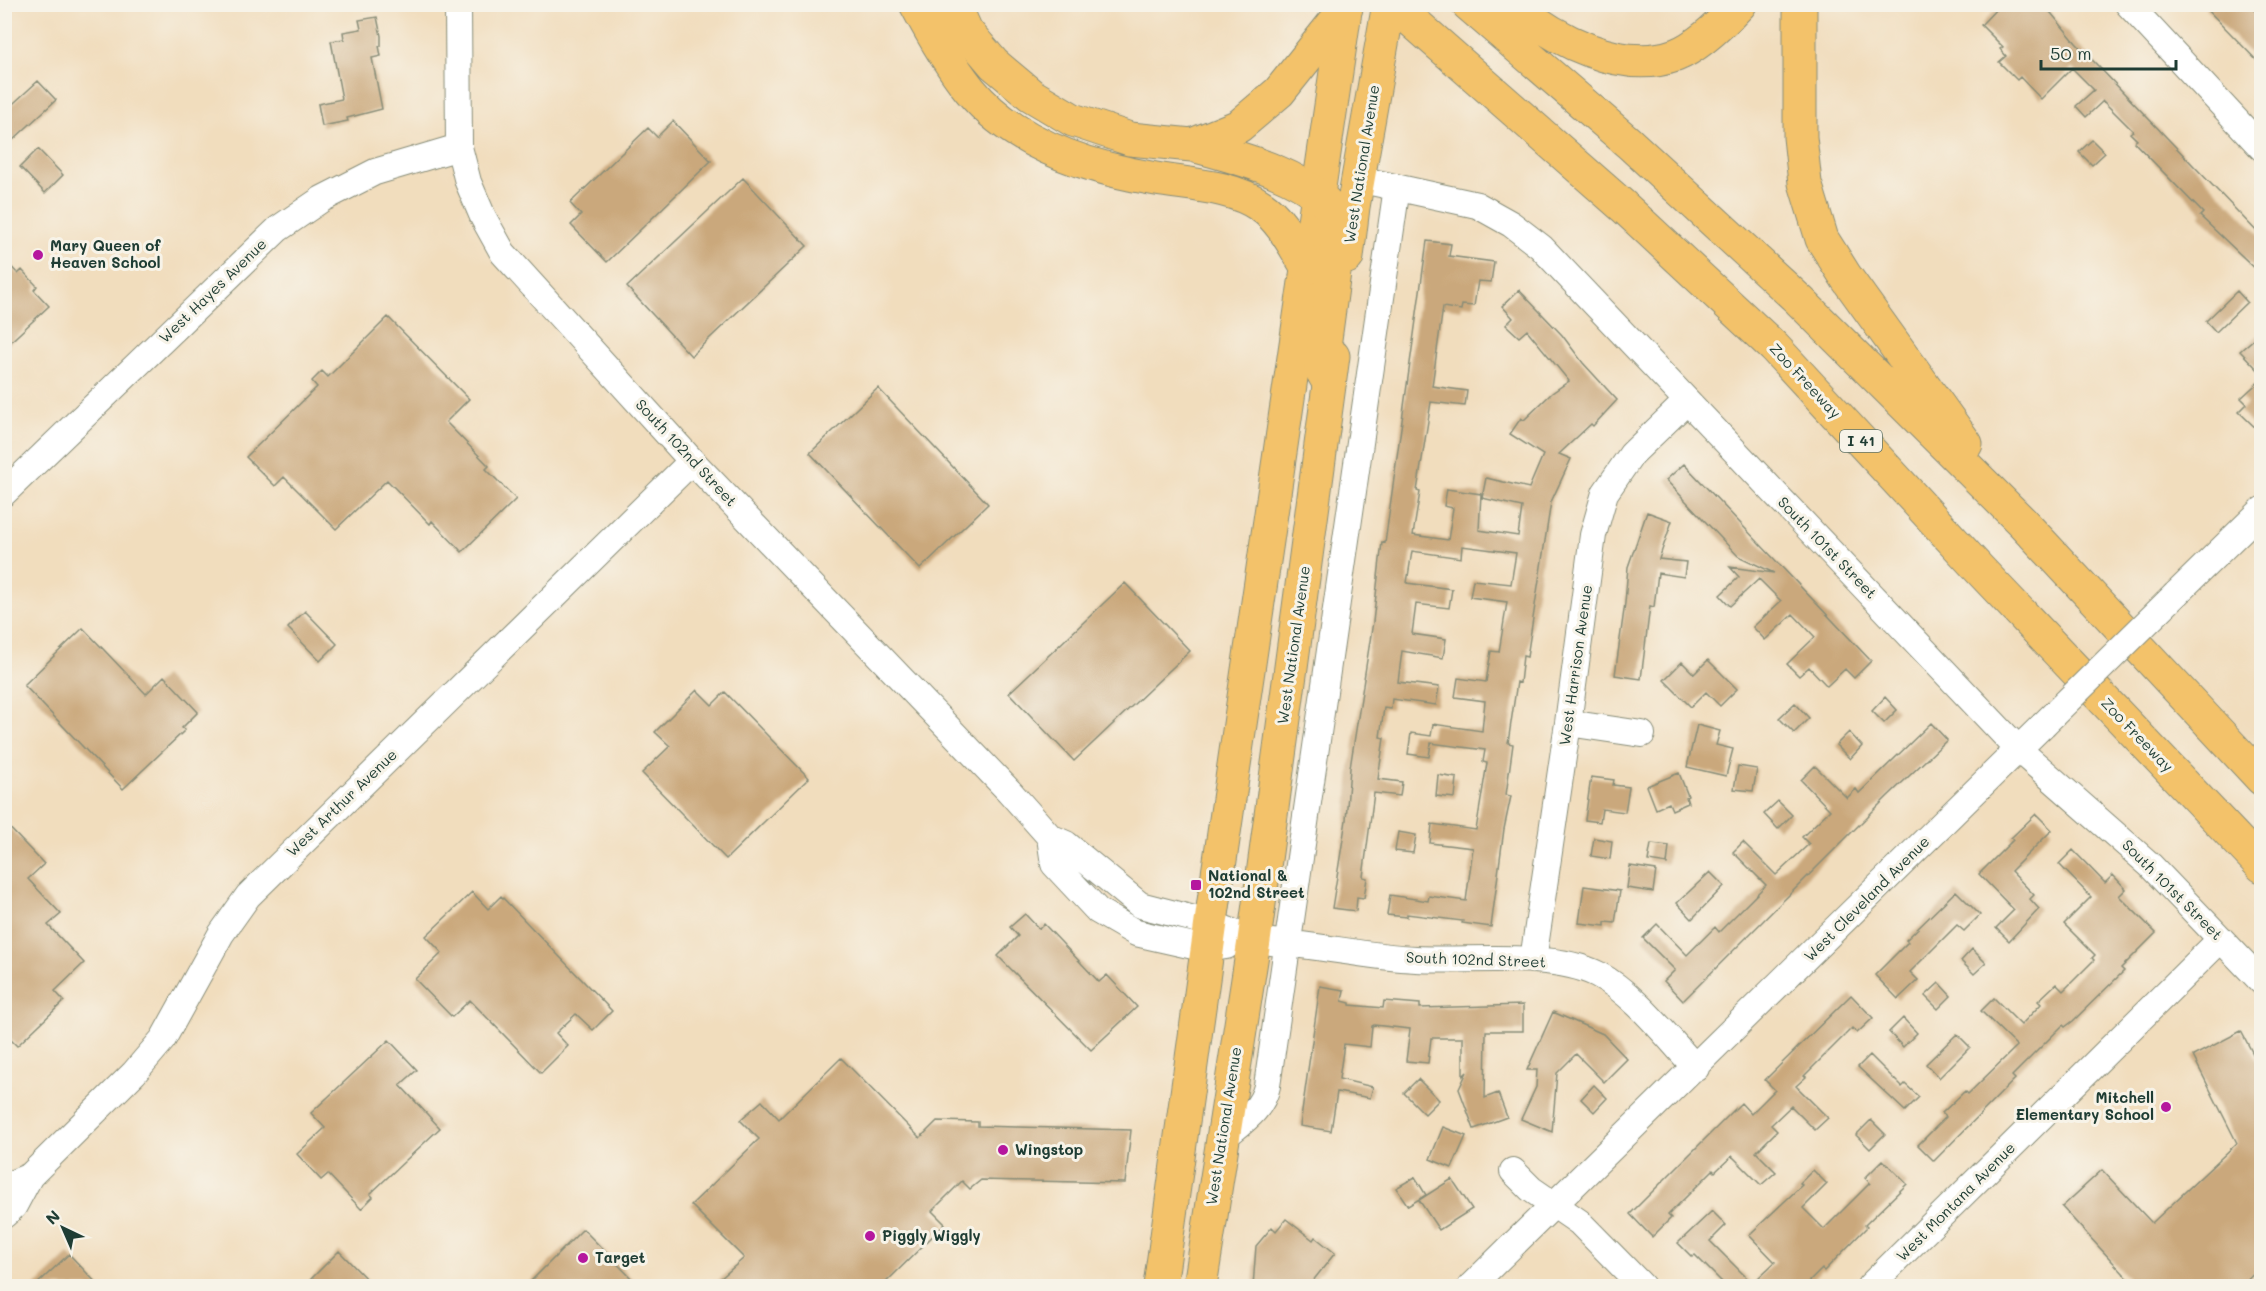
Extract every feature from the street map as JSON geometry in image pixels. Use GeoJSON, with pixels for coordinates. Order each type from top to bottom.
{"type":"FeatureCollection","features":[{"type":"Feature","properties":{"kind":"main road"},"geometry":{"type":"LineString","coordinates":[[916,4],[935,39],[970,91],[1002,120],[1041,145],[1087,164],[1136,176],[1231,191],[1252,201],[1262,206],[1280,226],[1308,268]]}},
{"type":"Feature","properties":{"kind":"main road"},"geometry":{"type":"LineString","coordinates":[[954,4],[966,32],[994,64],[1031,95],[1073,120],[1130,139],[1192,145],[1253,163],[1288,177],[1319,196],[1329,206],[1337,218],[1339,235],[1321,369],[1329,383]]}},
{"type":"Feature","properties":{"kind":"main road","name":"Zoo Freeway"},"geometry":{"type":"LineString","coordinates":[[1391,4],[1624,207],[1774,347],[1980,570],[2262,866]]}},
{"type":"Feature","properties":{"kind":"main road","name":"West National Avenue"},"geometry":{"type":"LineString","coordinates":[[1200,1287],[1254,941],[1358,179],[1391,4]]}},
{"type":"Feature","properties":{"kind":"main road"},"geometry":{"type":"LineString","coordinates":[[1512,4],[1536,24],[1580,48],[1638,62],[1676,55],[1716,29],[1740,4]]}},
{"type":"Feature","properties":{"kind":"main road"},"geometry":{"type":"LineString","coordinates":[[1800,4],[1800,137],[1805,183],[1822,239],[1846,277],[2023,523]]}},
{"type":"Feature","properties":{"kind":"main road"},"geometry":{"type":"LineString","coordinates":[[1192,145],[1239,126],[1279,92],[1346,6]]}},
{"type":"Feature","properties":{"kind":"main road"},"geometry":{"type":"LineString","coordinates":[[1160,1287],[1209,936],[1346,6]]}},
{"type":"Feature","properties":{"kind":"main road"},"geometry":{"type":"LineString","coordinates":[[1471,7],[1629,143],[1799,300],[2023,523],[2262,779]]}},
{"type":"Feature","properties":{"kind":"street","name":"South 102nd Street"},"geometry":{"type":"LineString","coordinates":[[458,4],[459,147],[468,182],[483,218],[503,253],[692,461],[1009,791],[1050,837],[1054,864],[1098,911],[1137,933],[1288,943],[1414,959],[1533,960],[1577,966],[1596,973],[1615,985],[1696,1068]]}},
{"type":"Feature","properties":{"kind":"street"},"geometry":{"type":"LineString","coordinates":[[2128,4],[2262,148]]}},
{"type":"Feature","properties":{"kind":"street","name":"West Hayes Avenue"},"geometry":{"type":"LineString","coordinates":[[4,494],[278,229],[313,204],[375,172],[459,147]]}},
{"type":"Feature","properties":{"kind":"street","name":"South 101st Street"},"geometry":{"type":"LineString","coordinates":[[1358,179],[1477,204],[1511,224],[1541,247],[2019,750],[2150,865],[2262,982]]}},
{"type":"Feature","properties":{"kind":"street"},"geometry":{"type":"LineString","coordinates":[[1222,1139],[1255,1112],[1264,1099],[1397,187]]}},
{"type":"Feature","properties":{"kind":"street","name":"West Harrison Avenue"},"geometry":{"type":"LineString","coordinates":[[1533,960],[1593,535],[1605,493],[1632,454],[1687,402]]}},
{"type":"Feature","properties":{"kind":"street","name":"West Arthur Avenue"},"geometry":{"type":"LineString","coordinates":[[4,1215],[14,1206],[30,1176],[134,1073],[163,1039],[221,934],[248,896],[692,461]]}},
{"type":"Feature","properties":{"kind":"street","name":"West Cleveland Avenue"},"geometry":{"type":"LineString","coordinates":[[1471,1287],[2262,510]]}},
{"type":"Feature","properties":{"kind":"street"},"geometry":{"type":"LineString","coordinates":[[1568,723],[1642,734]]}},
{"type":"Feature","properties":{"kind":"street","name":"West Montana Avenue"},"geometry":{"type":"LineString","coordinates":[[1870,1287],[2221,939]]}},
{"type":"Feature","properties":{"kind":"street"},"geometry":{"type":"LineString","coordinates":[[1513,1171],[1531,1188],[1579,1222],[1642,1287]]}},
{"type":"Feature","properties":{"kind":"street","name":"West Arthur Avenue"},"geometry":{"type":"LineString","coordinates":[[4,1187],[30,1176]]}},
{"type":"Feature","properties":{"kind":"building"},"geometry":{"type":"Polygon","coordinates":[[[2001,4],[2042,4],[2051,13],[2076,43],[2262,237],[2262,275],[2200,216],[2203,213],[2134,142],[2137,140],[2130,133],[2133,131],[2103,101],[2086,117],[2076,106],[2094,90],[2072,68],[2041,99],[2020,77],[2017,80],[1999,62],[2006,56],[2000,49],[2003,47],[1981,25],[2001,4]]]}},
{"type":"Feature","properties":{"kind":"building"},"geometry":{"type":"Polygon","coordinates":[[[2202,4],[2248,4],[2262,18],[2262,66],[2202,4]]]}},
{"type":"Feature","properties":{"kind":"building"},"geometry":{"type":"Polygon","coordinates":[[[377,17],[381,36],[381,46],[379,46],[381,56],[372,58],[382,109],[347,118],[348,121],[322,126],[318,104],[342,99],[331,41],[344,39],[343,32],[361,29],[359,20],[377,17]]]}},
{"type":"Feature","properties":{"kind":"building"},"geometry":{"type":"Polygon","coordinates":[[[38,81],[56,100],[13,140],[4,130],[4,112],[38,81]]]}},
{"type":"Feature","properties":{"kind":"building"},"geometry":{"type":"Polygon","coordinates":[[[673,121],[711,161],[607,262],[571,225],[581,215],[570,203],[648,128],[657,137],[673,121]]]}},
{"type":"Feature","properties":{"kind":"building"},"geometry":{"type":"Polygon","coordinates":[[[2092,140],[2105,153],[2092,165],[2079,152],[2092,140]]]}},
{"type":"Feature","properties":{"kind":"building"},"geometry":{"type":"Polygon","coordinates":[[[38,149],[63,175],[45,193],[20,167],[38,149]]]}},
{"type":"Feature","properties":{"kind":"building"},"geometry":{"type":"Polygon","coordinates":[[[743,178],[807,246],[691,356],[627,287],[743,178]]]}},
{"type":"Feature","properties":{"kind":"building"},"geometry":{"type":"Polygon","coordinates":[[[1427,241],[1451,244],[1449,256],[1494,262],[1491,282],[1478,281],[1474,306],[1462,305],[1461,310],[1443,307],[1432,386],[1467,391],[1465,406],[1431,402],[1417,491],[1420,492],[1413,535],[1448,540],[1453,508],[1444,506],[1447,489],[1481,494],[1479,530],[1518,536],[1522,507],[1482,498],[1486,478],[1529,488],[1543,455],[1510,434],[1521,418],[1524,420],[1552,393],[1569,381],[1527,330],[1519,337],[1506,325],[1513,318],[1502,306],[1519,290],[1562,335],[1583,363],[1617,400],[1593,426],[1591,424],[1559,454],[1571,459],[1551,502],[1527,657],[1523,656],[1520,683],[1517,682],[1508,743],[1513,744],[1506,795],[1511,796],[1504,829],[1491,927],[1407,914],[1407,917],[1387,915],[1390,895],[1428,901],[1429,896],[1466,901],[1473,848],[1430,843],[1432,824],[1476,830],[1487,763],[1483,762],[1485,750],[1431,743],[1429,757],[1408,754],[1411,733],[1431,736],[1433,724],[1482,731],[1485,701],[1455,697],[1458,678],[1486,682],[1491,651],[1499,652],[1507,602],[1470,597],[1473,580],[1511,584],[1516,553],[1462,546],[1461,558],[1412,551],[1407,583],[1452,589],[1449,608],[1416,604],[1412,634],[1446,639],[1443,658],[1402,651],[1398,682],[1439,687],[1436,705],[1392,699],[1391,709],[1384,708],[1380,737],[1384,738],[1378,779],[1402,782],[1400,796],[1374,793],[1363,877],[1367,878],[1364,898],[1357,897],[1356,911],[1332,908],[1346,820],[1350,768],[1373,622],[1382,542],[1385,543],[1427,241]]]}},
{"type":"Feature","properties":{"kind":"building"},"geometry":{"type":"Polygon","coordinates":[[[4,259],[18,274],[22,270],[37,286],[34,290],[49,306],[4,348],[4,259]]]}},
{"type":"Feature","properties":{"kind":"building"},"geometry":{"type":"Polygon","coordinates":[[[2237,291],[2247,302],[2216,332],[2206,321],[2237,291]]]}},
{"type":"Feature","properties":{"kind":"building"},"geometry":{"type":"Polygon","coordinates":[[[388,317],[469,399],[446,422],[489,466],[486,469],[516,499],[462,552],[432,521],[430,524],[387,480],[336,529],[284,477],[275,486],[246,457],[317,387],[312,381],[322,371],[328,377],[388,317]]]}},
{"type":"Feature","properties":{"kind":"building"},"geometry":{"type":"Polygon","coordinates":[[[2262,332],[2262,374],[2240,351],[2262,332]]]}},
{"type":"Feature","properties":{"kind":"building"},"geometry":{"type":"Polygon","coordinates":[[[2262,379],[2262,434],[2239,412],[2247,404],[2241,398],[2262,379]]]}},
{"type":"Feature","properties":{"kind":"building"},"geometry":{"type":"Polygon","coordinates":[[[878,388],[988,504],[920,569],[810,453],[878,388]]]}},
{"type":"Feature","properties":{"kind":"building"},"geometry":{"type":"Polygon","coordinates":[[[1684,464],[1871,661],[1854,678],[1845,669],[1827,686],[1809,667],[1799,676],[1787,664],[1815,637],[1793,614],[1765,640],[1753,627],[1781,601],[1759,579],[1730,606],[1720,595],[1739,577],[1730,567],[1774,573],[1738,556],[1666,480],[1684,464]]]}},
{"type":"Feature","properties":{"kind":"building"},"geometry":{"type":"Polygon","coordinates":[[[1647,512],[1672,521],[1659,559],[1686,562],[1684,577],[1658,573],[1654,607],[1650,606],[1641,679],[1615,675],[1628,567],[1647,512]]]}},
{"type":"Feature","properties":{"kind":"building"},"geometry":{"type":"Polygon","coordinates":[[[1125,583],[1190,651],[1074,761],[1009,693],[1125,583]]]}},
{"type":"Feature","properties":{"kind":"building"},"geometry":{"type":"Polygon","coordinates":[[[305,611],[337,644],[320,661],[288,628],[305,611]]]}},
{"type":"Feature","properties":{"kind":"building"},"geometry":{"type":"Polygon","coordinates":[[[83,628],[146,694],[164,676],[198,712],[182,728],[185,730],[123,789],[24,685],[83,628]]]}},
{"type":"Feature","properties":{"kind":"building"},"geometry":{"type":"Polygon","coordinates":[[[1708,660],[1737,689],[1720,706],[1706,692],[1691,707],[1664,680],[1682,662],[1694,674],[1708,660]]]}},
{"type":"Feature","properties":{"kind":"building"},"geometry":{"type":"Polygon","coordinates":[[[697,690],[712,705],[725,692],[809,778],[726,859],[642,773],[670,746],[655,732],[697,690]]]}},
{"type":"Feature","properties":{"kind":"building"},"geometry":{"type":"Polygon","coordinates":[[[1885,697],[1897,710],[1884,723],[1872,711],[1885,697]]]}},
{"type":"Feature","properties":{"kind":"building"},"geometry":{"type":"Polygon","coordinates":[[[1795,703],[1809,718],[1794,733],[1779,718],[1795,703]]]}},
{"type":"Feature","properties":{"kind":"building"},"geometry":{"type":"Polygon","coordinates":[[[1931,723],[1947,740],[1683,1001],[1664,981],[1675,970],[1643,938],[1657,924],[1687,955],[1715,927],[1719,932],[1766,885],[1733,852],[1743,842],[1776,875],[1809,844],[1802,837],[1830,810],[1801,780],[1815,766],[1847,798],[1856,789],[1859,793],[1931,723]]]}},
{"type":"Feature","properties":{"kind":"building"},"geometry":{"type":"Polygon","coordinates":[[[1697,725],[1720,731],[1716,745],[1733,749],[1726,776],[1687,767],[1697,725]]]}},
{"type":"Feature","properties":{"kind":"building"},"geometry":{"type":"Polygon","coordinates":[[[1849,732],[1862,746],[1850,759],[1836,745],[1849,732]]]}},
{"type":"Feature","properties":{"kind":"building"},"geometry":{"type":"Polygon","coordinates":[[[1738,766],[1757,769],[1753,791],[1734,789],[1738,766]]]}},
{"type":"Feature","properties":{"kind":"building"},"geometry":{"type":"Polygon","coordinates":[[[1679,773],[1688,796],[1686,797],[1688,803],[1672,810],[1669,803],[1656,809],[1647,786],[1679,773]]]}},
{"type":"Feature","properties":{"kind":"building"},"geometry":{"type":"Polygon","coordinates":[[[1438,775],[1457,778],[1455,798],[1436,796],[1438,775]]]}},
{"type":"Feature","properties":{"kind":"building"},"geometry":{"type":"Polygon","coordinates":[[[1591,777],[1614,780],[1613,785],[1629,787],[1625,812],[1602,809],[1600,822],[1585,820],[1591,777]]]}},
{"type":"Feature","properties":{"kind":"building"},"geometry":{"type":"Polygon","coordinates":[[[1778,801],[1792,815],[1778,829],[1764,814],[1778,801]]]}},
{"type":"Feature","properties":{"kind":"building"},"geometry":{"type":"Polygon","coordinates":[[[2036,814],[2052,830],[2011,871],[2034,895],[2030,899],[2039,909],[2009,941],[1996,928],[2014,910],[1979,874],[2036,814]]]}},
{"type":"Feature","properties":{"kind":"building"},"geometry":{"type":"Polygon","coordinates":[[[4,822],[44,864],[28,879],[61,914],[48,925],[84,963],[55,991],[64,1001],[17,1046],[4,1033],[4,822]]]}},
{"type":"Feature","properties":{"kind":"building"},"geometry":{"type":"Polygon","coordinates":[[[1398,832],[1416,835],[1413,853],[1395,851],[1398,832]]]}},
{"type":"Feature","properties":{"kind":"building"},"geometry":{"type":"Polygon","coordinates":[[[1594,838],[1612,841],[1610,859],[1591,856],[1594,838]]]}},
{"type":"Feature","properties":{"kind":"building"},"geometry":{"type":"Polygon","coordinates":[[[1651,844],[1669,846],[1667,864],[1648,861],[1651,844]]]}},
{"type":"Feature","properties":{"kind":"building"},"geometry":{"type":"Polygon","coordinates":[[[2073,850],[2105,883],[2113,875],[2126,889],[2119,896],[2156,933],[2121,968],[2124,971],[2073,1021],[2065,1027],[2063,1025],[2012,1076],[2015,1079],[1934,1161],[1918,1145],[1946,1117],[1942,1113],[1965,1091],[1968,1094],[2017,1046],[1981,1011],[1994,998],[2021,1025],[2041,1004],[2038,1001],[2056,984],[2063,991],[2094,960],[2092,958],[2095,955],[2064,924],[2091,897],[2059,864],[2073,850]]]}},
{"type":"Feature","properties":{"kind":"building"},"geometry":{"type":"Polygon","coordinates":[[[1630,866],[1656,870],[1653,892],[1627,888],[1630,866]]]}},
{"type":"Feature","properties":{"kind":"building"},"geometry":{"type":"Polygon","coordinates":[[[1710,872],[1724,886],[1692,919],[1677,903],[1710,872]]]}},
{"type":"Feature","properties":{"kind":"building"},"geometry":{"type":"Polygon","coordinates":[[[1584,886],[1620,891],[1615,923],[1605,922],[1605,926],[1579,923],[1584,886]]]}},
{"type":"Feature","properties":{"kind":"building"},"geometry":{"type":"Polygon","coordinates":[[[1956,891],[1980,915],[1964,931],[1957,925],[1910,972],[1918,980],[1898,999],[1875,975],[1908,942],[1906,940],[1956,891]]]}},
{"type":"Feature","properties":{"kind":"building"},"geometry":{"type":"Polygon","coordinates":[[[472,892],[488,909],[501,896],[612,1011],[593,1030],[576,1014],[556,1033],[568,1046],[541,1073],[470,1000],[452,1017],[415,979],[442,953],[426,936],[472,892]]]}},
{"type":"Feature","properties":{"kind":"building"},"geometry":{"type":"Polygon","coordinates":[[[1025,914],[1039,929],[1044,924],[1099,982],[1107,975],[1137,1007],[1091,1050],[998,956],[1018,936],[1010,927],[1025,914]]]}},
{"type":"Feature","properties":{"kind":"building"},"geometry":{"type":"Polygon","coordinates":[[[1972,949],[1986,963],[1974,974],[1961,961],[1972,949]]]}},
{"type":"Feature","properties":{"kind":"building"},"geometry":{"type":"Polygon","coordinates":[[[1939,983],[1951,996],[1938,1009],[1925,996],[1939,983]]]}},
{"type":"Feature","properties":{"kind":"building"},"geometry":{"type":"Polygon","coordinates":[[[1320,986],[1344,990],[1342,1001],[1350,1005],[1383,1008],[1384,1001],[1420,1004],[1420,1008],[1523,1005],[1523,1031],[1486,1031],[1485,1098],[1498,1093],[1507,1117],[1474,1129],[1459,1089],[1467,1072],[1463,1076],[1463,1038],[1431,1038],[1428,1063],[1406,1061],[1410,1029],[1374,1025],[1370,1047],[1344,1044],[1339,1079],[1373,1087],[1370,1098],[1337,1092],[1331,1131],[1300,1126],[1320,986]]]}},
{"type":"Feature","properties":{"kind":"building"},"geometry":{"type":"Polygon","coordinates":[[[1851,995],[1873,1018],[1857,1033],[1852,1028],[1796,1086],[1828,1118],[1815,1130],[1791,1106],[1771,1125],[1777,1131],[1756,1152],[1776,1172],[1761,1185],[1732,1156],[1715,1172],[1713,1170],[1668,1215],[1671,1218],[1652,1237],[1630,1214],[1741,1103],[1751,1114],[1775,1090],[1765,1080],[1851,995]]]}},
{"type":"Feature","properties":{"kind":"building"},"geometry":{"type":"Polygon","coordinates":[[[1553,1012],[1603,1034],[1627,1059],[1604,1082],[1576,1054],[1557,1073],[1552,1132],[1521,1119],[1536,1087],[1537,1070],[1527,1070],[1553,1012]]]}},
{"type":"Feature","properties":{"kind":"building"},"geometry":{"type":"Polygon","coordinates":[[[1903,1018],[1917,1033],[1903,1047],[1889,1032],[1903,1018]]]}},
{"type":"Feature","properties":{"kind":"building"},"geometry":{"type":"Polygon","coordinates":[[[2241,1031],[2262,1071],[2262,1266],[2240,1287],[2136,1287],[2062,1207],[2102,1170],[2152,1223],[2237,1143],[2193,1056],[2241,1031]]]}},
{"type":"Feature","properties":{"kind":"building"},"geometry":{"type":"Polygon","coordinates":[[[1957,1034],[1970,1047],[1939,1078],[1926,1064],[1957,1034]]]}},
{"type":"Feature","properties":{"kind":"building"},"geometry":{"type":"Polygon","coordinates":[[[389,1040],[417,1070],[400,1085],[440,1128],[370,1194],[373,1197],[361,1209],[328,1174],[321,1180],[297,1154],[325,1128],[311,1113],[389,1040]]]}},
{"type":"Feature","properties":{"kind":"building"},"geometry":{"type":"Polygon","coordinates":[[[1870,1055],[1902,1087],[1905,1084],[1919,1097],[1905,1111],[1858,1067],[1870,1055]]]}},
{"type":"Feature","properties":{"kind":"building"},"geometry":{"type":"Polygon","coordinates":[[[841,1058],[920,1138],[937,1121],[978,1122],[978,1126],[1131,1130],[1125,1183],[981,1180],[970,1189],[962,1181],[932,1211],[945,1224],[881,1287],[711,1287],[744,1258],[691,1205],[759,1139],[740,1120],[762,1101],[779,1119],[841,1058]]]}},
{"type":"Feature","properties":{"kind":"building"},"geometry":{"type":"Polygon","coordinates":[[[1418,1079],[1439,1100],[1425,1114],[1404,1093],[1418,1079]]]}},
{"type":"Feature","properties":{"kind":"building"},"geometry":{"type":"Polygon","coordinates":[[[1594,1085],[1607,1098],[1594,1112],[1581,1099],[1594,1085]]]}},
{"type":"Feature","properties":{"kind":"building"},"geometry":{"type":"Polygon","coordinates":[[[1871,1120],[1885,1134],[1870,1149],[1856,1135],[1871,1120]]]}},
{"type":"Feature","properties":{"kind":"building"},"geometry":{"type":"Polygon","coordinates":[[[1443,1127],[1466,1136],[1452,1168],[1430,1159],[1443,1127]]]}},
{"type":"Feature","properties":{"kind":"building"},"geometry":{"type":"Polygon","coordinates":[[[1883,1160],[1907,1184],[1865,1225],[1867,1227],[1824,1271],[1822,1269],[1804,1287],[1764,1287],[1757,1279],[1775,1262],[1749,1235],[1802,1185],[1800,1183],[1813,1170],[1827,1184],[1803,1208],[1824,1229],[1870,1183],[1865,1178],[1883,1160]]]}},
{"type":"Feature","properties":{"kind":"building"},"geometry":{"type":"Polygon","coordinates":[[[1415,1177],[1426,1195],[1408,1206],[1396,1188],[1415,1177]]]}},
{"type":"Feature","properties":{"kind":"building"},"geometry":{"type":"Polygon","coordinates":[[[1452,1179],[1472,1209],[1439,1230],[1419,1200],[1452,1179]]]}},
{"type":"Feature","properties":{"kind":"building"},"geometry":{"type":"Polygon","coordinates":[[[1712,1211],[1726,1225],[1710,1241],[1756,1287],[1727,1287],[1695,1255],[1692,1257],[1678,1243],[1712,1211]]]}},
{"type":"Feature","properties":{"kind":"building"},"geometry":{"type":"Polygon","coordinates":[[[1286,1219],[1313,1240],[1315,1237],[1335,1253],[1308,1287],[1253,1287],[1256,1246],[1272,1227],[1276,1231],[1286,1219]]]}},
{"type":"Feature","properties":{"kind":"building","name":"Target"},"geometry":{"type":"Polygon","coordinates":[[[583,1229],[640,1287],[525,1287],[583,1229]]]}},
{"type":"Feature","properties":{"kind":"building"},"geometry":{"type":"Polygon","coordinates":[[[339,1251],[374,1287],[303,1287],[339,1251]]]}},
{"type":"Feature","properties":{"kind":"building"},"geometry":{"type":"Polygon","coordinates":[[[69,1254],[100,1287],[34,1287],[69,1254]]]}},
{"type":"Feature","properties":{"kind":"place","name":"Mary Queen of Heaven School"},"geometry":{"type":"Point","coordinates":[38,255]}},
{"type":"Feature","properties":{"kind":"place","name":"National & 102nd Street"},"geometry":{"type":"Point","coordinates":[1196,885]}},
{"type":"Feature","properties":{"kind":"place","name":"Mitchell Elementary School"},"geometry":{"type":"Point","coordinates":[2166,1107]}},
{"type":"Feature","properties":{"kind":"place","name":"Wingstop"},"geometry":{"type":"Point","coordinates":[1003,1150]}},
{"type":"Feature","properties":{"kind":"place","name":"Piggly Wiggly"},"geometry":{"type":"Point","coordinates":[870,1236]}},
{"type":"Feature","properties":{"kind":"place","name":"Target"},"geometry":{"type":"Point","coordinates":[583,1258]}}]}
